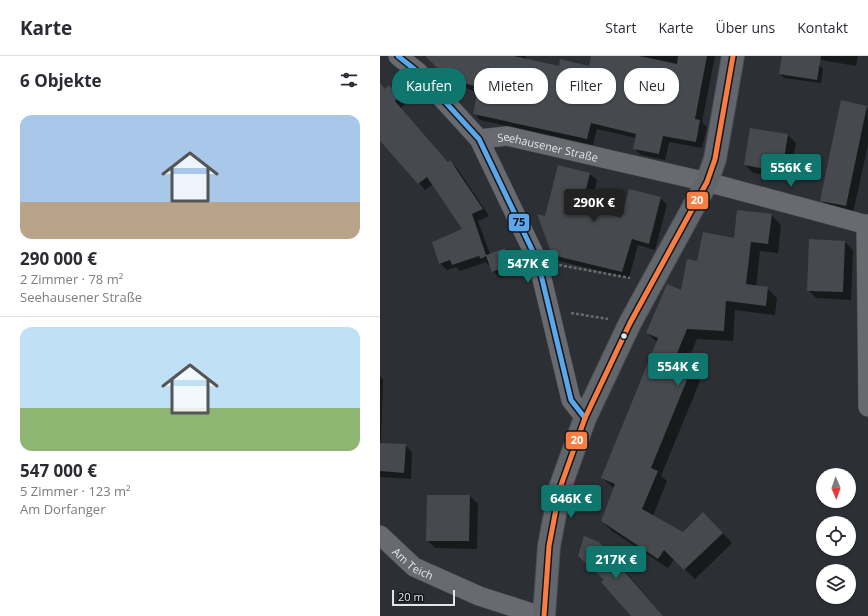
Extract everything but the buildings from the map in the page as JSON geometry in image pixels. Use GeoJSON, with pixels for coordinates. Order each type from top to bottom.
{"type":"FeatureCollection","features":[{"type":"Feature","properties":{"kind":"street"},"geometry":{"type":"LineString","coordinates":[[398,56],[418,72],[479,139],[538,262],[571,400],[585,418]]}},
{"type":"Feature","properties":{"kind":"street"},"geometry":{"type":"LineString","coordinates":[[542,616],[549,546],[560,488],[585,418],[630,323],[707,182],[715,159],[733,56]]}},
{"type":"Feature","properties":{"kind":"street","name":"Seehausener Straße"},"geometry":{"type":"LineString","coordinates":[[479,139],[507,136],[707,182],[867,224]]}},
{"type":"Feature","properties":{"kind":"street"},"geometry":{"type":"LineString","coordinates":[[867,224],[868,408]]}},
{"type":"Feature","properties":{"kind":"street","name":"Am Teich"},"geometry":{"type":"LineString","coordinates":[[380,535],[414,567],[479,596],[542,616]]}},
{"type":"Feature","properties":{"kind":"path"},"geometry":{"type":"LineString","coordinates":[[538,262],[652,282]]}},
{"type":"Feature","properties":{"kind":"path"},"geometry":{"type":"LineString","coordinates":[[549,309],[630,323]]}},
{"type":"Feature","properties":{"kind":"transit line","name":"75"},"geometry":{"type":"LineString","coordinates":[[398,56],[418,72],[479,139],[538,262],[571,400],[585,418]]}},
{"type":"Feature","properties":{"kind":"transit line","name":"20"},"geometry":{"type":"LineString","coordinates":[[544,616],[549,546],[560,488],[585,418],[630,323],[707,182],[715,159],[733,56]]}}]}
